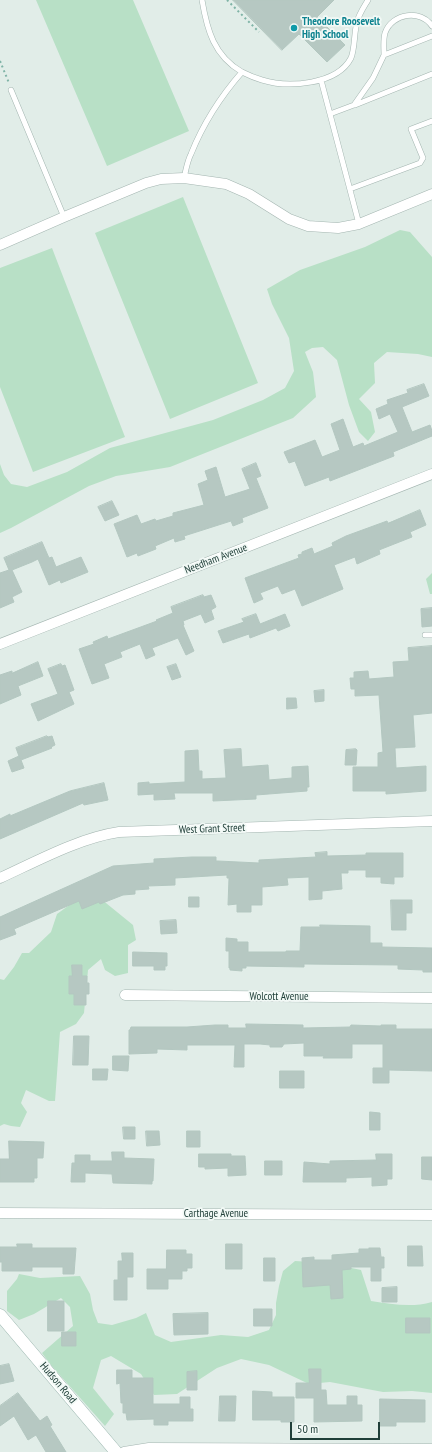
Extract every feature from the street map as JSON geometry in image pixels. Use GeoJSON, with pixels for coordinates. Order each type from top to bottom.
{"type":"FeatureCollection","features":[{"type":"Feature","properties":{"kind":"street"},"geometry":{"type":"LineString","coordinates":[[0,245],[146,183],[161,179],[184,178],[226,184],[250,194],[289,219],[308,226],[338,228],[359,224],[432,194]]}},
{"type":"Feature","properties":{"kind":"street","name":"Needham Avenue"},"geometry":{"type":"LineString","coordinates":[[0,644],[432,474]]}},
{"type":"Feature","properties":{"kind":"street","name":"West Grant Street"},"geometry":{"type":"LineString","coordinates":[[0,878],[80,842],[119,832],[432,821]]}},
{"type":"Feature","properties":{"kind":"street","name":"Wolcott Avenue"},"geometry":{"type":"LineString","coordinates":[[125,995],[432,998]]}},
{"type":"Feature","properties":{"kind":"street","name":"Carthage Avenue"},"geometry":{"type":"LineString","coordinates":[[0,1213],[432,1215]]}},
{"type":"Feature","properties":{"kind":"street","name":"Hudson Road"},"geometry":{"type":"LineString","coordinates":[[0,1315],[116,1452]]}},
{"type":"Feature","properties":{"kind":"street"},"geometry":{"type":"LineString","coordinates":[[124,1452],[149,1448],[432,1449]]}},
{"type":"Feature","properties":{"kind":"lane"},"geometry":{"type":"LineString","coordinates":[[202,0],[207,28],[213,42],[225,58],[236,69],[242,72],[261,80],[280,84],[300,84],[321,80],[342,70],[351,57],[357,21],[368,0]]}},
{"type":"Feature","properties":{"kind":"lane"},"geometry":{"type":"LineString","coordinates":[[354,105],[373,78],[384,55],[385,32],[391,24],[399,18],[408,15],[419,17],[429,22],[432,26]]}},
{"type":"Feature","properties":{"kind":"lane"},"geometry":{"type":"LineString","coordinates":[[384,55],[432,36]]}},
{"type":"Feature","properties":{"kind":"lane"},"geometry":{"type":"LineString","coordinates":[[184,178],[190,156],[198,139],[220,100],[242,72]]}},
{"type":"Feature","properties":{"kind":"lane"},"geometry":{"type":"LineString","coordinates":[[330,114],[432,74]]}},
{"type":"Feature","properties":{"kind":"lane"},"geometry":{"type":"LineString","coordinates":[[321,80],[359,224]]}},
{"type":"Feature","properties":{"kind":"lane"},"geometry":{"type":"LineString","coordinates":[[11,90],[64,217]]}},
{"type":"Feature","properties":{"kind":"lane"},"geometry":{"type":"LineString","coordinates":[[350,189],[420,163],[423,158],[411,129],[432,121]]}},
{"type":"Feature","properties":{"kind":"lane"},"geometry":{"type":"LineString","coordinates":[[425,635],[432,635]]}},
{"type":"Feature","properties":{"kind":"path"},"geometry":{"type":"LineString","coordinates":[[228,0],[259,32]]}},
{"type":"Feature","properties":{"kind":"path"},"geometry":{"type":"LineString","coordinates":[[0,62],[11,90]]}},
{"type":"Feature","properties":{"kind":"green space"},"geometry":{"type":"Polygon","coordinates":[[[36,0],[133,0],[189,131],[107,166],[36,0]]]}},
{"type":"Feature","properties":{"kind":"green space"},"geometry":{"type":"Polygon","coordinates":[[[183,197],[258,383],[170,419],[95,233],[183,197]]]}},
{"type":"Feature","properties":{"kind":"green space"},"geometry":{"type":"Polygon","coordinates":[[[400,230],[410,232],[432,257],[432,357],[418,354],[387,352],[374,363],[375,383],[359,399],[371,412],[375,432],[368,441],[359,432],[349,405],[337,360],[323,347],[312,348],[305,352],[313,372],[316,397],[293,418],[170,467],[116,476],[89,486],[0,533],[0,464],[4,475],[11,484],[27,487],[67,472],[110,448],[213,420],[263,400],[285,388],[294,371],[289,338],[272,304],[267,289],[300,270],[365,247],[400,230]]]}},
{"type":"Feature","properties":{"kind":"green space"},"geometry":{"type":"Polygon","coordinates":[[[52,248],[125,437],[33,472],[0,387],[0,268],[52,248]]]}},
{"type":"Feature","properties":{"kind":"green space"},"geometry":{"type":"Polygon","coordinates":[[[432,573],[432,594],[430,594],[426,579],[432,573]]]}},
{"type":"Feature","properties":{"kind":"green space"},"geometry":{"type":"Polygon","coordinates":[[[90,890],[133,925],[136,940],[128,945],[128,973],[115,976],[105,970],[101,959],[88,970],[84,1013],[76,1024],[60,1032],[55,1101],[49,1101],[26,1090],[21,1103],[27,1112],[20,1127],[4,1124],[0,1126],[0,979],[4,980],[22,953],[29,953],[51,932],[57,914],[90,890]]]}},
{"type":"Feature","properties":{"kind":"green space"},"geometry":{"type":"Polygon","coordinates":[[[295,1261],[328,1263],[361,1270],[371,1301],[409,1305],[432,1302],[432,1393],[412,1391],[383,1392],[330,1382],[309,1384],[269,1365],[241,1359],[217,1368],[177,1394],[154,1395],[141,1374],[111,1356],[101,1360],[93,1388],[114,1414],[105,1426],[42,1353],[73,1326],[70,1307],[61,1298],[34,1314],[19,1320],[7,1311],[7,1291],[17,1279],[19,1274],[40,1278],[80,1276],[90,1294],[93,1310],[98,1323],[112,1325],[136,1318],[146,1313],[155,1335],[171,1342],[221,1335],[248,1337],[269,1330],[276,1315],[276,1303],[283,1271],[295,1261]]]}},
{"type":"Feature","properties":{"kind":"building","name":"Theodore Roosevelt High School"},"geometry":{"type":"Polygon","coordinates":[[[233,0],[334,0],[317,17],[345,45],[327,62],[299,34],[282,50],[233,0]]]}},
{"type":"Feature","properties":{"kind":"building"},"geometry":{"type":"Polygon","coordinates":[[[424,384],[429,396],[402,407],[412,432],[430,425],[432,436],[393,452],[394,456],[330,481],[329,477],[305,486],[295,461],[289,463],[284,452],[315,440],[322,457],[340,450],[331,424],[343,419],[353,447],[363,443],[364,446],[398,432],[390,414],[379,419],[376,409],[388,404],[387,400],[408,393],[407,390],[424,384]]]}},
{"type":"Feature","properties":{"kind":"building"},"geometry":{"type":"Polygon","coordinates":[[[256,463],[261,476],[256,478],[268,508],[242,518],[243,522],[233,526],[231,521],[184,536],[185,539],[175,542],[174,538],[155,546],[156,549],[138,556],[137,553],[127,557],[114,524],[137,515],[141,524],[155,519],[156,521],[173,516],[173,513],[204,505],[198,484],[208,480],[205,471],[216,467],[225,497],[250,489],[242,469],[256,463]]]}},
{"type":"Feature","properties":{"kind":"building"},"geometry":{"type":"Polygon","coordinates":[[[112,501],[119,515],[105,521],[98,507],[112,501]]]}},
{"type":"Feature","properties":{"kind":"building"},"geometry":{"type":"Polygon","coordinates":[[[420,510],[426,525],[410,532],[412,537],[379,550],[380,554],[357,564],[355,557],[334,565],[343,589],[302,606],[295,589],[282,594],[278,586],[260,593],[263,599],[254,603],[245,578],[299,558],[298,555],[312,548],[314,554],[333,546],[332,543],[346,536],[387,521],[388,523],[420,510]]]}},
{"type":"Feature","properties":{"kind":"building"},"geometry":{"type":"Polygon","coordinates":[[[42,542],[49,558],[52,557],[56,567],[81,557],[88,572],[61,583],[60,580],[49,585],[38,559],[12,570],[22,592],[12,597],[14,602],[0,608],[0,573],[9,570],[4,558],[42,542]]]}},
{"type":"Feature","properties":{"kind":"building"},"geometry":{"type":"Polygon","coordinates":[[[203,595],[204,597],[211,595],[216,607],[211,610],[214,619],[205,623],[201,614],[183,621],[183,625],[194,651],[186,655],[178,638],[152,648],[155,655],[146,659],[140,644],[120,652],[122,657],[104,664],[109,678],[92,684],[79,649],[94,644],[93,642],[107,636],[108,639],[157,621],[156,620],[173,613],[171,607],[203,595]]]}},
{"type":"Feature","properties":{"kind":"building"},"geometry":{"type":"Polygon","coordinates":[[[432,608],[432,626],[422,627],[421,609],[432,608]]]}},
{"type":"Feature","properties":{"kind":"building"},"geometry":{"type":"Polygon","coordinates":[[[256,614],[260,624],[285,614],[290,626],[278,631],[276,628],[250,638],[249,634],[223,643],[218,631],[244,622],[242,619],[256,614]]]}},
{"type":"Feature","properties":{"kind":"building"},"geometry":{"type":"Polygon","coordinates":[[[432,646],[432,713],[413,715],[415,747],[395,748],[396,768],[426,766],[426,791],[386,794],[386,791],[353,791],[353,767],[378,767],[378,753],[383,752],[379,695],[355,696],[355,689],[351,689],[350,678],[354,678],[354,672],[368,671],[369,679],[394,677],[393,662],[409,661],[408,648],[432,646]]]}},
{"type":"Feature","properties":{"kind":"building"},"geometry":{"type":"Polygon","coordinates":[[[38,662],[43,676],[18,686],[21,695],[0,704],[0,675],[12,671],[12,673],[38,662]]]}},
{"type":"Feature","properties":{"kind":"building"},"geometry":{"type":"Polygon","coordinates":[[[61,664],[62,666],[65,665],[74,690],[69,692],[74,704],[38,721],[31,704],[58,694],[48,669],[61,664]]]}},
{"type":"Feature","properties":{"kind":"building"},"geometry":{"type":"Polygon","coordinates":[[[176,664],[181,677],[172,680],[167,667],[176,664]]]}},
{"type":"Feature","properties":{"kind":"building"},"geometry":{"type":"Polygon","coordinates":[[[324,690],[324,701],[315,702],[314,691],[324,690]]]}},
{"type":"Feature","properties":{"kind":"building"},"geometry":{"type":"Polygon","coordinates":[[[287,698],[296,698],[297,708],[287,709],[287,698]]]}},
{"type":"Feature","properties":{"kind":"building"},"geometry":{"type":"Polygon","coordinates":[[[47,736],[52,736],[55,745],[51,747],[52,748],[21,760],[24,768],[12,772],[8,761],[19,756],[16,748],[47,736]]]}},
{"type":"Feature","properties":{"kind":"building"},"geometry":{"type":"Polygon","coordinates":[[[241,749],[242,767],[268,765],[269,780],[292,778],[292,767],[308,766],[309,787],[307,787],[307,791],[256,795],[256,799],[213,801],[213,793],[174,793],[175,799],[154,800],[154,794],[138,795],[138,783],[149,782],[149,784],[185,782],[185,751],[198,750],[199,771],[202,771],[202,779],[226,778],[224,750],[241,749]]]}},
{"type":"Feature","properties":{"kind":"building"},"geometry":{"type":"Polygon","coordinates":[[[356,749],[356,765],[345,765],[346,750],[356,749]]]}},
{"type":"Feature","properties":{"kind":"building"},"geometry":{"type":"Polygon","coordinates":[[[104,783],[108,800],[84,805],[83,803],[0,839],[0,819],[70,791],[104,783]]]}},
{"type":"Feature","properties":{"kind":"building"},"geometry":{"type":"Polygon","coordinates":[[[327,852],[327,856],[366,855],[366,853],[403,853],[403,877],[394,877],[394,884],[381,883],[381,877],[366,877],[366,870],[348,870],[348,873],[341,873],[342,889],[322,891],[322,899],[309,900],[309,877],[287,878],[288,885],[262,887],[262,905],[251,905],[251,912],[237,912],[237,904],[228,905],[229,878],[227,878],[227,875],[175,878],[175,885],[148,886],[149,889],[135,890],[135,894],[123,895],[82,909],[79,901],[14,929],[16,934],[0,940],[0,917],[113,866],[154,863],[154,859],[192,857],[216,857],[216,861],[259,863],[259,860],[316,857],[315,853],[327,852]]]}},
{"type":"Feature","properties":{"kind":"building"},"geometry":{"type":"Polygon","coordinates":[[[189,897],[199,897],[199,907],[189,907],[189,897]]]}},
{"type":"Feature","properties":{"kind":"building"},"geometry":{"type":"Polygon","coordinates":[[[391,900],[412,900],[412,913],[406,913],[406,930],[392,930],[391,900]]]}},
{"type":"Feature","properties":{"kind":"building"},"geometry":{"type":"Polygon","coordinates":[[[176,920],[177,933],[161,934],[160,921],[176,920]]]}},
{"type":"Feature","properties":{"kind":"building"},"geometry":{"type":"Polygon","coordinates":[[[320,925],[370,926],[370,943],[382,943],[382,947],[432,948],[432,972],[423,972],[423,970],[398,969],[398,965],[304,964],[304,967],[246,966],[246,968],[242,968],[242,971],[230,970],[229,968],[229,951],[226,951],[226,938],[237,939],[237,942],[248,942],[248,952],[300,951],[301,927],[320,927],[320,925]]]}},
{"type":"Feature","properties":{"kind":"building"},"geometry":{"type":"Polygon","coordinates":[[[133,952],[167,953],[167,966],[165,966],[165,970],[154,970],[154,966],[133,966],[133,952]]]}},
{"type":"Feature","properties":{"kind":"building"},"geometry":{"type":"Polygon","coordinates":[[[72,965],[82,965],[82,976],[87,976],[87,983],[89,983],[89,994],[86,994],[86,1005],[74,1005],[74,994],[69,994],[69,976],[72,976],[72,965]]]}},
{"type":"Feature","properties":{"kind":"building"},"geometry":{"type":"Polygon","coordinates":[[[246,1024],[303,1025],[303,1028],[350,1027],[351,1025],[396,1025],[396,1029],[432,1029],[432,1071],[389,1070],[389,1083],[373,1083],[373,1068],[383,1068],[383,1044],[352,1044],[352,1058],[323,1058],[324,1056],[304,1056],[304,1043],[284,1044],[282,1047],[270,1047],[270,1045],[260,1044],[244,1044],[244,1067],[234,1067],[235,1045],[187,1045],[187,1050],[157,1049],[157,1053],[129,1054],[129,1030],[131,1027],[228,1025],[228,1028],[246,1028],[246,1024]]]}},
{"type":"Feature","properties":{"kind":"building"},"geometry":{"type":"Polygon","coordinates":[[[74,1036],[89,1036],[88,1065],[73,1065],[74,1036]]]}},
{"type":"Feature","properties":{"kind":"building"},"geometry":{"type":"Polygon","coordinates":[[[113,1056],[129,1056],[128,1071],[113,1070],[113,1056]]]}},
{"type":"Feature","properties":{"kind":"building"},"geometry":{"type":"Polygon","coordinates":[[[93,1069],[108,1069],[107,1080],[93,1080],[93,1069]]]}},
{"type":"Feature","properties":{"kind":"building"},"geometry":{"type":"Polygon","coordinates":[[[280,1071],[304,1071],[304,1088],[280,1088],[280,1071]]]}},
{"type":"Feature","properties":{"kind":"building"},"geometry":{"type":"Polygon","coordinates":[[[370,1112],[380,1113],[380,1130],[370,1130],[370,1112]]]}},
{"type":"Feature","properties":{"kind":"building"},"geometry":{"type":"Polygon","coordinates":[[[123,1127],[135,1127],[135,1139],[124,1139],[123,1127]]]}},
{"type":"Feature","properties":{"kind":"building"},"geometry":{"type":"Polygon","coordinates":[[[146,1131],[159,1131],[160,1145],[147,1146],[146,1131]]]}},
{"type":"Feature","properties":{"kind":"building"},"geometry":{"type":"Polygon","coordinates":[[[187,1131],[200,1131],[200,1147],[187,1147],[187,1131]]]}},
{"type":"Feature","properties":{"kind":"building"},"geometry":{"type":"Polygon","coordinates":[[[9,1141],[44,1142],[43,1158],[37,1158],[37,1178],[34,1178],[34,1182],[0,1182],[0,1159],[9,1159],[9,1141]]]}},
{"type":"Feature","properties":{"kind":"building"},"geometry":{"type":"Polygon","coordinates":[[[112,1152],[124,1152],[124,1158],[154,1159],[152,1184],[113,1183],[112,1174],[85,1173],[85,1182],[71,1182],[72,1163],[75,1163],[75,1155],[90,1155],[90,1161],[112,1161],[112,1152]]]}},
{"type":"Feature","properties":{"kind":"building"},"geometry":{"type":"Polygon","coordinates":[[[199,1154],[231,1154],[231,1156],[245,1156],[246,1175],[228,1176],[228,1168],[205,1169],[205,1167],[199,1167],[199,1154]]]}},
{"type":"Feature","properties":{"kind":"building"},"geometry":{"type":"Polygon","coordinates":[[[376,1154],[392,1154],[392,1179],[387,1179],[387,1185],[372,1186],[372,1177],[346,1178],[346,1182],[303,1182],[304,1162],[330,1164],[330,1161],[376,1160],[376,1154]]]}},
{"type":"Feature","properties":{"kind":"building"},"geometry":{"type":"Polygon","coordinates":[[[422,1157],[432,1157],[432,1180],[422,1179],[422,1157]]]}},
{"type":"Feature","properties":{"kind":"building"},"geometry":{"type":"Polygon","coordinates":[[[265,1161],[282,1161],[282,1175],[265,1175],[265,1161]]]}},
{"type":"Feature","properties":{"kind":"building"},"geometry":{"type":"Polygon","coordinates":[[[17,1244],[32,1244],[32,1248],[76,1248],[74,1274],[63,1274],[63,1267],[32,1267],[32,1271],[2,1271],[2,1262],[0,1262],[0,1247],[17,1247],[17,1244]]]}},
{"type":"Feature","properties":{"kind":"building"},"geometry":{"type":"Polygon","coordinates":[[[226,1244],[242,1244],[242,1269],[226,1269],[226,1244]]]}},
{"type":"Feature","properties":{"kind":"building"},"geometry":{"type":"Polygon","coordinates":[[[408,1246],[422,1246],[423,1266],[408,1266],[408,1246]]]}},
{"type":"Feature","properties":{"kind":"building"},"geometry":{"type":"Polygon","coordinates":[[[380,1248],[381,1257],[384,1257],[384,1268],[381,1268],[381,1281],[371,1281],[371,1267],[351,1267],[351,1269],[342,1270],[343,1298],[331,1299],[330,1285],[303,1287],[302,1258],[314,1257],[314,1260],[332,1260],[332,1255],[359,1253],[359,1249],[380,1248]]]}},
{"type":"Feature","properties":{"kind":"building"},"geometry":{"type":"Polygon","coordinates":[[[167,1250],[186,1250],[186,1254],[192,1254],[192,1268],[187,1268],[187,1271],[182,1271],[182,1279],[168,1279],[168,1289],[147,1289],[147,1269],[166,1269],[167,1250]]]}},
{"type":"Feature","properties":{"kind":"building"},"geometry":{"type":"Polygon","coordinates":[[[122,1253],[133,1253],[133,1277],[127,1277],[127,1300],[114,1300],[114,1280],[118,1280],[118,1261],[122,1261],[122,1253]]]}},
{"type":"Feature","properties":{"kind":"building"},"geometry":{"type":"Polygon","coordinates":[[[264,1258],[275,1258],[275,1281],[264,1281],[264,1258]]]}},
{"type":"Feature","properties":{"kind":"building"},"geometry":{"type":"Polygon","coordinates":[[[397,1287],[397,1302],[382,1302],[382,1288],[397,1287]]]}},
{"type":"Feature","properties":{"kind":"building"},"geometry":{"type":"Polygon","coordinates":[[[48,1301],[64,1301],[64,1331],[48,1331],[48,1301]]]}},
{"type":"Feature","properties":{"kind":"building"},"geometry":{"type":"Polygon","coordinates":[[[254,1309],[272,1309],[272,1326],[254,1326],[254,1309]]]}},
{"type":"Feature","properties":{"kind":"building"},"geometry":{"type":"Polygon","coordinates":[[[208,1313],[208,1334],[174,1335],[173,1314],[208,1313]]]}},
{"type":"Feature","properties":{"kind":"building"},"geometry":{"type":"Polygon","coordinates":[[[406,1318],[430,1318],[430,1333],[406,1333],[406,1318]]]}},
{"type":"Feature","properties":{"kind":"building"},"geometry":{"type":"Polygon","coordinates":[[[62,1332],[76,1332],[76,1346],[62,1346],[62,1332]]]}},
{"type":"Feature","properties":{"kind":"building"},"geometry":{"type":"Polygon","coordinates":[[[9,1364],[14,1381],[0,1384],[0,1366],[9,1364]]]}},
{"type":"Feature","properties":{"kind":"building"},"geometry":{"type":"Polygon","coordinates":[[[309,1369],[321,1369],[321,1390],[326,1390],[327,1405],[347,1405],[347,1396],[357,1396],[357,1405],[362,1405],[362,1421],[314,1422],[314,1398],[296,1398],[296,1383],[309,1383],[309,1369]]]}},
{"type":"Feature","properties":{"kind":"building"},"geometry":{"type":"Polygon","coordinates":[[[117,1370],[132,1370],[132,1378],[153,1378],[153,1404],[180,1404],[180,1397],[190,1397],[190,1409],[193,1409],[193,1421],[168,1421],[168,1425],[154,1425],[154,1419],[127,1420],[126,1413],[123,1413],[123,1403],[121,1403],[120,1383],[117,1384],[117,1370]]]}},
{"type":"Feature","properties":{"kind":"building"},"geometry":{"type":"Polygon","coordinates":[[[197,1371],[197,1390],[187,1390],[187,1372],[197,1371]]]}},
{"type":"Feature","properties":{"kind":"building"},"geometry":{"type":"Polygon","coordinates":[[[253,1391],[272,1392],[272,1397],[294,1397],[294,1422],[281,1422],[281,1420],[253,1420],[253,1391]]]}},
{"type":"Feature","properties":{"kind":"building"},"geometry":{"type":"Polygon","coordinates":[[[18,1393],[40,1421],[47,1416],[52,1425],[50,1426],[66,1452],[46,1452],[36,1435],[28,1440],[14,1416],[0,1426],[0,1406],[18,1393]]]}},
{"type":"Feature","properties":{"kind":"building"},"geometry":{"type":"Polygon","coordinates":[[[220,1396],[236,1396],[235,1421],[219,1421],[220,1396]]]}},
{"type":"Feature","properties":{"kind":"building"},"geometry":{"type":"Polygon","coordinates":[[[380,1399],[425,1400],[425,1422],[396,1422],[396,1426],[380,1426],[380,1399]]]}},
{"type":"Feature","properties":{"kind":"place","name":"Theodore Roosevelt High School"},"geometry":{"type":"Point","coordinates":[294,28]}}]}
